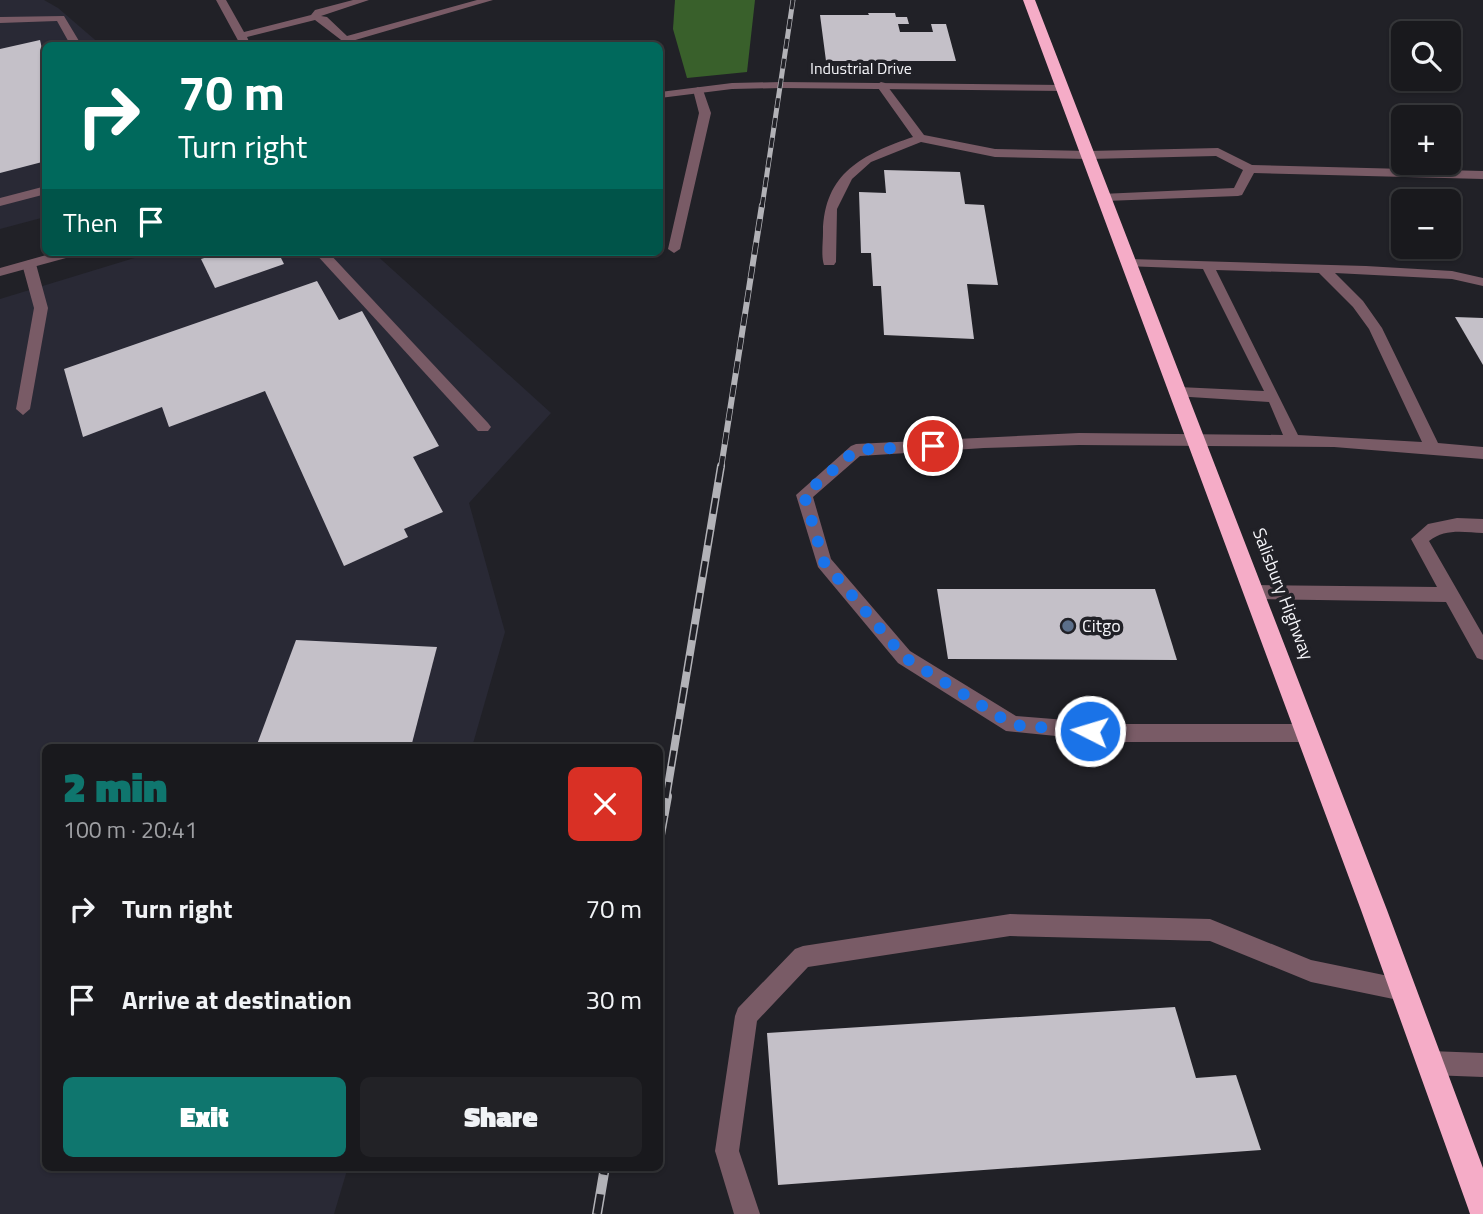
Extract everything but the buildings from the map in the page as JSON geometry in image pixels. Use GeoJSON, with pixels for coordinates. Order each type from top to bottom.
{"type":"FeatureCollection","features":[{"type":"Feature","properties":{"kind":"highway","name":"Salisbury Highway"},"geometry":{"type":"LineString","coordinates":[[1029,0],[1179,392],[1483,1208]]}},
{"type":"Feature","properties":{"kind":"street"},"geometry":{"type":"LineString","coordinates":[[221,0],[243,41],[315,17],[323,19],[345,40],[488,0]]}},
{"type":"Feature","properties":{"kind":"street"},"geometry":{"type":"LineString","coordinates":[[315,17],[319,12],[365,0]]}},
{"type":"Feature","properties":{"kind":"street"},"geometry":{"type":"LineString","coordinates":[[0,20],[61,18],[75,42]]}},
{"type":"Feature","properties":{"kind":"street"},"geometry":{"type":"LineString","coordinates":[[881,85],[920,138]]}},
{"type":"Feature","properties":{"kind":"street","name":"Industrial Drive"},"geometry":{"type":"LineString","coordinates":[[663,95],[732,86],[1063,88]]}},
{"type":"Feature","properties":{"kind":"street"},"geometry":{"type":"LineString","coordinates":[[674,249],[705,113],[698,90]]}},
{"type":"Feature","properties":{"kind":"street"},"geometry":{"type":"LineString","coordinates":[[829,262],[832,204],[852,167],[881,152],[920,138],[995,153],[1089,155],[1217,152],[1250,169],[1483,175]]}},
{"type":"Feature","properties":{"kind":"street"},"geometry":{"type":"LineString","coordinates":[[1105,197],[1238,192],[1250,169]]}},
{"type":"Feature","properties":{"kind":"street"},"geometry":{"type":"LineString","coordinates":[[0,202],[42,191]]}},
{"type":"Feature","properties":{"kind":"street"},"geometry":{"type":"LineString","coordinates":[[0,272],[58,256]]}},
{"type":"Feature","properties":{"kind":"street"},"geometry":{"type":"LineString","coordinates":[[325,256],[483,427]]}},
{"type":"Feature","properties":{"kind":"street"},"geometry":{"type":"LineString","coordinates":[[1130,263],[1452,275],[1483,282]]}},
{"type":"Feature","properties":{"kind":"street"},"geometry":{"type":"LineString","coordinates":[[23,409],[41,308],[29,264]]}},
{"type":"Feature","properties":{"kind":"street"},"geometry":{"type":"LineString","coordinates":[[1207,265],[1274,397],[1293,441]]}},
{"type":"Feature","properties":{"kind":"street"},"geometry":{"type":"LineString","coordinates":[[1323,270],[1358,304],[1375,328],[1433,449]]}},
{"type":"Feature","properties":{"kind":"street"},"geometry":{"type":"LineString","coordinates":[[1179,392],[1274,397]]}},
{"type":"Feature","properties":{"kind":"street"},"geometry":{"type":"LineString","coordinates":[[1307,733],[1116,733],[1013,725],[904,657],[824,562],[804,495],[856,450],[1079,439],[1334,441],[1483,453]]}},
{"type":"Feature","properties":{"kind":"street"},"geometry":{"type":"LineString","coordinates":[[1483,526],[1449,525],[1430,528],[1419,539],[1451,595],[1477,630],[1483,652]]}},
{"type":"Feature","properties":{"kind":"street"},"geometry":{"type":"LineString","coordinates":[[1254,592],[1451,595]]}},
{"type":"Feature","properties":{"kind":"street"},"geometry":{"type":"LineString","coordinates":[[747,1214],[727,1151],[746,1016],[803,957],[1010,925],[1210,930],[1311,971],[1403,990]]}},
{"type":"Feature","properties":{"kind":"street"},"geometry":{"type":"LineString","coordinates":[[1430,1063],[1483,1065]]}},
{"type":"Feature","properties":{"kind":"shaded area"},"geometry":{"type":"Polygon","coordinates":[[[0,0],[44,0],[58,8],[98,42],[42,42],[42,218],[0,229],[0,0]]]}},
{"type":"Feature","properties":{"kind":"shaded area"},"geometry":{"type":"Polygon","coordinates":[[[141,256],[377,256],[551,413],[469,503],[505,632],[473,744],[42,744],[42,1171],[347,1171],[334,1214],[0,1214],[0,299],[141,256]]]}},
{"type":"Feature","properties":{"kind":"green space"},"geometry":{"type":"Polygon","coordinates":[[[675,0],[755,0],[747,72],[687,78],[673,29],[675,0]]]}},
{"type":"Feature","properties":{"kind":"railway"},"geometry":{"type":"LineString","coordinates":[[762,207],[793,0]]}},
{"type":"Feature","properties":{"kind":"railway"},"geometry":{"type":"LineString","coordinates":[[721,468],[762,205]]}},
{"type":"Feature","properties":{"kind":"railway"},"geometry":{"type":"LineString","coordinates":[[666,798],[721,466]]}},
{"type":"Feature","properties":{"kind":"railway"},"geometry":{"type":"LineString","coordinates":[[663,818],[667,796]]}},
{"type":"Feature","properties":{"kind":"railway"},"geometry":{"type":"LineString","coordinates":[[597,1214],[604,1171]]}},
{"type":"Feature","properties":{"kind":"place","name":"Citgo"},"geometry":{"type":"Point","coordinates":[1068,626]}},
{"type":"Feature","properties":{"kind":"route"},"geometry":{"type":"LineString","coordinates":[[933,446],[856,450],[804,495],[824,562],[904,657],[1013,725],[1090,731]]}}]}
